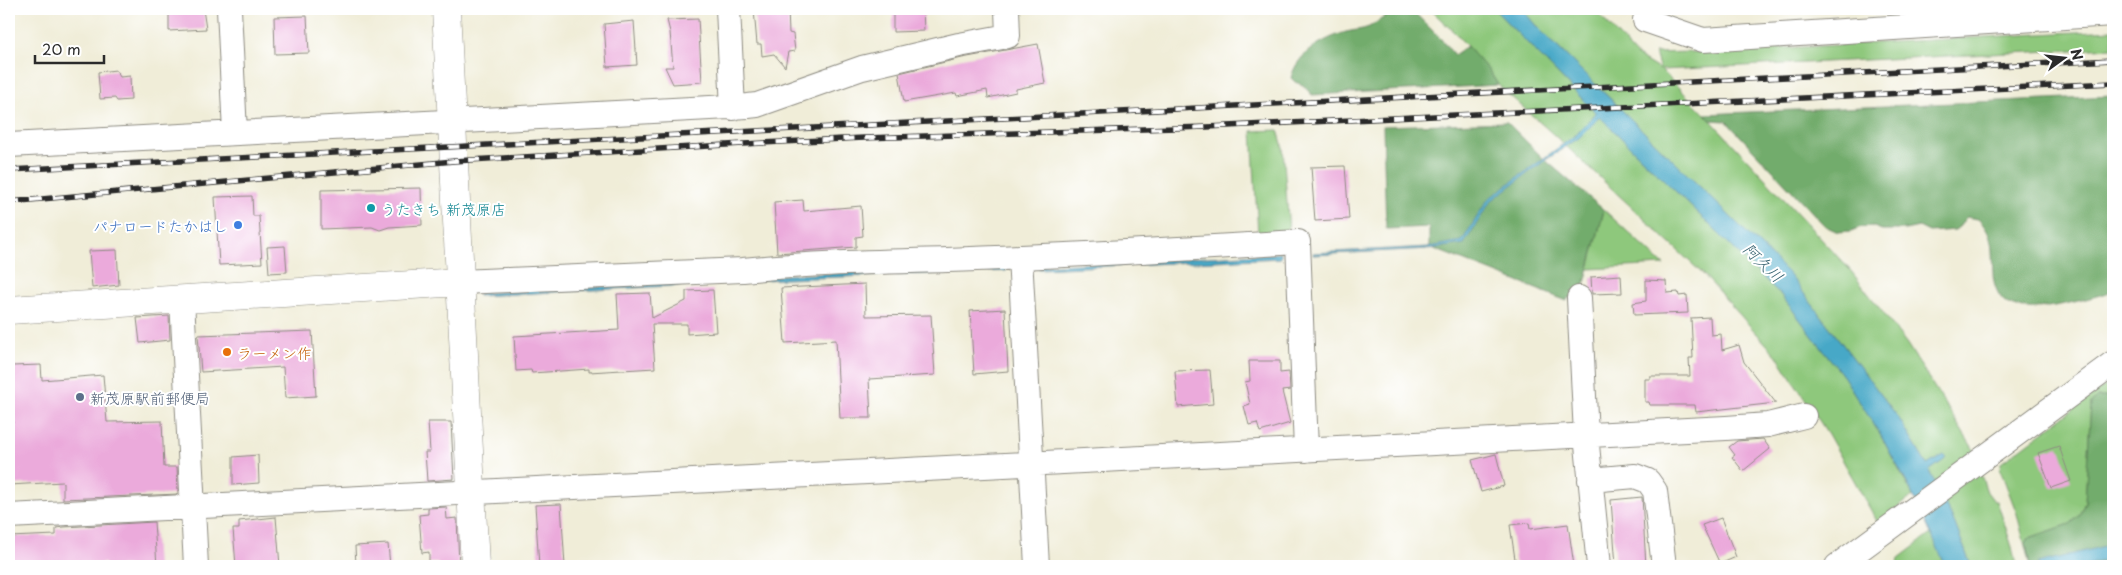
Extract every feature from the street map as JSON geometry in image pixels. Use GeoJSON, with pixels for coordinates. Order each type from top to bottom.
{"type":"FeatureCollection","features":[{"type":"Feature","properties":{"kind":"street"},"geometry":{"type":"LineString","coordinates":[[229,9],[235,133]]}},
{"type":"Feature","properties":{"kind":"street"},"geometry":{"type":"LineString","coordinates":[[446,9],[475,566]]}},
{"type":"Feature","properties":{"kind":"street"},"geometry":{"type":"LineString","coordinates":[[728,9],[732,108]]}},
{"type":"Feature","properties":{"kind":"street"},"geometry":{"type":"LineString","coordinates":[[9,145],[732,108],[757,105],[862,68],[896,59],[1008,36],[1007,9]]}},
{"type":"Feature","properties":{"kind":"street"},"geometry":{"type":"LineString","coordinates":[[1645,20],[1703,40],[2113,14]]}},
{"type":"Feature","properties":{"kind":"street"},"geometry":{"type":"LineString","coordinates":[[9,310],[460,282],[733,270],[774,266],[1020,257],[1298,242],[1306,450]]}},
{"type":"Feature","properties":{"kind":"street"},"geometry":{"type":"LineString","coordinates":[[1020,257],[1037,566]]}},
{"type":"Feature","properties":{"kind":"street"},"geometry":{"type":"LineString","coordinates":[[1578,298],[1586,435],[1599,566]]}},
{"type":"Feature","properties":{"kind":"street"},"geometry":{"type":"LineString","coordinates":[[182,300],[196,566]]}},
{"type":"Feature","properties":{"kind":"street"},"geometry":{"type":"LineString","coordinates":[[1837,566],[2113,363]]}},
{"type":"Feature","properties":{"kind":"street"},"geometry":{"type":"LineString","coordinates":[[9,516],[1726,428],[1768,424],[1804,416]]}},
{"type":"Feature","properties":{"kind":"street"},"geometry":{"type":"LineString","coordinates":[[1590,480],[1636,476],[1648,481],[1655,491],[1664,566]]}},
{"type":"Feature","properties":{"kind":"green space"},"geometry":{"type":"Polygon","coordinates":[[[1395,9],[1411,9],[1454,55],[1467,46],[1490,72],[1498,85],[1312,95],[1303,85],[1291,78],[1299,61],[1312,48],[1337,35],[1369,27],[1395,9]]]}},
{"type":"Feature","properties":{"kind":"green space"},"geometry":{"type":"Polygon","coordinates":[[[1430,9],[1494,9],[1596,113],[1577,134],[1564,144],[1498,85],[1490,72],[1457,35],[1430,9]]]}},
{"type":"Feature","properties":{"kind":"green space"},"geometry":{"type":"Polygon","coordinates":[[[1522,9],[1594,9],[1637,56],[1660,70],[1655,53],[1729,51],[2113,30],[2113,48],[1661,70],[1705,114],[1851,271],[1907,344],[1974,450],[1973,452],[1987,492],[1994,501],[1997,501],[2016,566],[1971,566],[1955,524],[1929,471],[1946,458],[1944,455],[1927,465],[1898,417],[1789,274],[1537,27],[1522,9]]]}},
{"type":"Feature","properties":{"kind":"green space"},"geometry":{"type":"Polygon","coordinates":[[[2113,96],[2113,291],[2056,306],[2040,308],[2012,306],[2003,300],[1997,290],[1994,279],[1990,237],[1978,219],[1966,217],[1955,230],[1929,232],[1919,227],[1905,230],[1882,230],[1871,226],[1838,232],[1825,226],[1726,121],[1710,120],[1705,114],[2113,96]]]}},
{"type":"Feature","properties":{"kind":"green space"},"geometry":{"type":"Polygon","coordinates":[[[1600,117],[1781,295],[1844,377],[1881,436],[1913,496],[1878,523],[1828,434],[1777,356],[1704,275],[1566,146],[1579,138],[1600,117]]]}},
{"type":"Feature","properties":{"kind":"green space"},"geometry":{"type":"Polygon","coordinates":[[[1507,122],[1544,159],[1604,210],[1581,298],[1567,298],[1567,301],[1429,247],[1429,227],[1386,229],[1383,126],[1507,122]]]}},
{"type":"Feature","properties":{"kind":"green space"},"geometry":{"type":"Polygon","coordinates":[[[1278,130],[1283,147],[1289,231],[1258,235],[1252,131],[1278,130]]]}},
{"type":"Feature","properties":{"kind":"green space"},"geometry":{"type":"Polygon","coordinates":[[[1604,210],[1664,265],[1589,269],[1604,210]]]}},
{"type":"Feature","properties":{"kind":"green space"},"geometry":{"type":"Polygon","coordinates":[[[2113,380],[2113,397],[2097,397],[2091,403],[2085,502],[2079,516],[2070,524],[2029,538],[2026,543],[2030,566],[2017,514],[2000,469],[2001,463],[2113,380]]]}},
{"type":"Feature","properties":{"kind":"green space"},"geometry":{"type":"Polygon","coordinates":[[[2097,397],[2113,397],[2113,566],[2030,566],[2026,543],[2029,538],[2070,524],[2079,516],[2085,502],[2091,403],[2097,397]]]}},
{"type":"Feature","properties":{"kind":"green space"},"geometry":{"type":"Polygon","coordinates":[[[1932,533],[1946,566],[1896,566],[1899,558],[1932,533]]]}},
{"type":"Feature","properties":{"kind":"water","name":"阿久川"},"geometry":{"type":"Polygon","coordinates":[[[1494,9],[1522,9],[1537,27],[1789,274],[1898,417],[1927,465],[1944,455],[1947,458],[1929,471],[1955,524],[1971,566],[1946,566],[1908,485],[1881,436],[1844,377],[1781,295],[1600,117],[1579,138],[1547,159],[1491,201],[1464,244],[1429,249],[1313,255],[1313,253],[1428,247],[1462,241],[1488,199],[1577,134],[1596,113],[1494,9]]]}},
{"type":"Feature","properties":{"kind":"water"},"geometry":{"type":"Polygon","coordinates":[[[1281,253],[1281,258],[1039,269],[1039,266],[1281,253]]]}},
{"type":"Feature","properties":{"kind":"water"},"geometry":{"type":"Polygon","coordinates":[[[1006,267],[1006,271],[758,280],[758,276],[1006,267]]]}},
{"type":"Feature","properties":{"kind":"water"},"geometry":{"type":"Polygon","coordinates":[[[727,280],[727,283],[478,296],[478,293],[727,280]]]}},
{"type":"Feature","properties":{"kind":"water"},"geometry":{"type":"Polygon","coordinates":[[[2113,544],[2113,558],[2084,566],[2039,566],[2038,563],[2113,544]]]}},
{"type":"Feature","properties":{"kind":"building"},"geometry":{"type":"Polygon","coordinates":[[[169,9],[203,9],[206,29],[169,31],[169,9]]]}},
{"type":"Feature","properties":{"kind":"building"},"geometry":{"type":"Polygon","coordinates":[[[788,9],[789,33],[793,34],[795,51],[788,52],[785,67],[774,54],[762,56],[761,44],[757,44],[754,10],[788,9]]]}},
{"type":"Feature","properties":{"kind":"building"},"geometry":{"type":"Polygon","coordinates":[[[923,9],[924,31],[893,32],[893,10],[923,9]]]}},
{"type":"Feature","properties":{"kind":"building"},"geometry":{"type":"Polygon","coordinates":[[[307,16],[309,53],[275,54],[274,17],[307,16]]]}},
{"type":"Feature","properties":{"kind":"building"},"geometry":{"type":"Polygon","coordinates":[[[698,19],[702,82],[673,84],[665,67],[673,67],[667,20],[698,19]]]}},
{"type":"Feature","properties":{"kind":"building"},"geometry":{"type":"Polygon","coordinates":[[[634,21],[637,65],[607,67],[604,24],[634,21]]]}},
{"type":"Feature","properties":{"kind":"building"},"geometry":{"type":"Polygon","coordinates":[[[1038,44],[1045,83],[1016,89],[1016,92],[988,98],[987,90],[957,96],[956,93],[904,102],[899,73],[962,58],[1038,44]]]}},
{"type":"Feature","properties":{"kind":"building"},"geometry":{"type":"Polygon","coordinates":[[[116,70],[120,77],[130,76],[131,100],[100,99],[98,72],[116,70]]]}},
{"type":"Feature","properties":{"kind":"building"},"geometry":{"type":"Polygon","coordinates":[[[1345,166],[1349,219],[1315,221],[1311,167],[1345,166]]]}},
{"type":"Feature","properties":{"kind":"building","name":"うたきち 新茂原店"},"geometry":{"type":"Polygon","coordinates":[[[421,188],[422,225],[389,227],[380,230],[372,227],[321,229],[321,190],[421,188]]]}},
{"type":"Feature","properties":{"kind":"building","name":"パナロードたかはし"},"geometry":{"type":"Polygon","coordinates":[[[252,196],[253,216],[259,216],[262,263],[219,265],[215,197],[252,196]]]}},
{"type":"Feature","properties":{"kind":"building"},"geometry":{"type":"Polygon","coordinates":[[[803,200],[804,211],[861,206],[863,236],[856,237],[856,247],[777,253],[774,202],[803,200]]]}},
{"type":"Feature","properties":{"kind":"building"},"geometry":{"type":"Polygon","coordinates":[[[285,246],[287,272],[269,273],[267,247],[285,246]]]}},
{"type":"Feature","properties":{"kind":"building"},"geometry":{"type":"Polygon","coordinates":[[[117,250],[119,285],[92,288],[89,251],[117,250]]]}},
{"type":"Feature","properties":{"kind":"building"},"geometry":{"type":"Polygon","coordinates":[[[1621,275],[1622,293],[1592,294],[1591,277],[1621,275]]]}},
{"type":"Feature","properties":{"kind":"building"},"geometry":{"type":"Polygon","coordinates":[[[1646,280],[1666,281],[1667,293],[1678,292],[1679,296],[1687,295],[1688,313],[1634,315],[1633,303],[1646,301],[1646,280]]]}},
{"type":"Feature","properties":{"kind":"building"},"geometry":{"type":"Polygon","coordinates":[[[865,284],[866,316],[931,315],[935,375],[869,379],[871,418],[840,418],[836,340],[785,343],[781,288],[865,284]]]}},
{"type":"Feature","properties":{"kind":"building"},"geometry":{"type":"Polygon","coordinates":[[[713,290],[716,332],[687,334],[687,324],[652,324],[655,368],[589,372],[589,369],[532,373],[531,370],[516,371],[514,336],[619,330],[617,294],[650,293],[652,318],[686,301],[686,291],[713,290]]]}},
{"type":"Feature","properties":{"kind":"building"},"geometry":{"type":"Polygon","coordinates":[[[1005,309],[1008,371],[974,374],[970,311],[1005,309]]]}},
{"type":"Feature","properties":{"kind":"building"},"geometry":{"type":"Polygon","coordinates":[[[169,316],[170,340],[140,343],[137,318],[169,316]]]}},
{"type":"Feature","properties":{"kind":"building"},"geometry":{"type":"Polygon","coordinates":[[[1710,317],[1711,335],[1721,334],[1722,350],[1739,345],[1744,362],[1776,403],[1696,412],[1695,405],[1650,405],[1649,402],[1645,402],[1645,379],[1650,379],[1650,376],[1690,376],[1689,358],[1693,358],[1691,318],[1710,317]]]}},
{"type":"Feature","properties":{"kind":"building"},"geometry":{"type":"Polygon","coordinates":[[[312,331],[316,396],[285,398],[283,367],[201,372],[198,335],[312,331]]]}},
{"type":"Feature","properties":{"kind":"building"},"geometry":{"type":"Polygon","coordinates":[[[1249,361],[1280,361],[1280,373],[1289,372],[1290,390],[1282,391],[1290,423],[1260,432],[1257,423],[1249,425],[1244,406],[1250,404],[1245,382],[1250,381],[1249,361]]]}},
{"type":"Feature","properties":{"kind":"building"},"geometry":{"type":"Polygon","coordinates":[[[41,365],[42,380],[103,375],[107,422],[162,421],[164,467],[177,467],[178,494],[63,499],[63,482],[9,485],[9,423],[13,423],[10,383],[14,383],[12,366],[41,365]]]}},
{"type":"Feature","properties":{"kind":"building"},"geometry":{"type":"Polygon","coordinates":[[[1210,370],[1213,404],[1178,407],[1175,371],[1210,370]]]}},
{"type":"Feature","properties":{"kind":"building"},"geometry":{"type":"Polygon","coordinates":[[[428,422],[451,422],[454,479],[427,481],[425,452],[430,452],[428,422]]]}},
{"type":"Feature","properties":{"kind":"building"},"geometry":{"type":"Polygon","coordinates":[[[1763,439],[1770,449],[1743,471],[1732,457],[1735,455],[1729,447],[1737,441],[1763,439]]]}},
{"type":"Feature","properties":{"kind":"building"},"geometry":{"type":"Polygon","coordinates":[[[2059,446],[2071,481],[2051,488],[2038,453],[2059,446]]]}},
{"type":"Feature","properties":{"kind":"building"},"geometry":{"type":"Polygon","coordinates":[[[1496,454],[1504,486],[1481,492],[1472,460],[1496,454]]]}},
{"type":"Feature","properties":{"kind":"building"},"geometry":{"type":"Polygon","coordinates":[[[258,455],[259,483],[233,485],[233,457],[258,455]]]}},
{"type":"Feature","properties":{"kind":"building"},"geometry":{"type":"Polygon","coordinates":[[[1642,497],[1646,566],[1616,566],[1611,500],[1642,497]]]}},
{"type":"Feature","properties":{"kind":"building"},"geometry":{"type":"Polygon","coordinates":[[[561,504],[565,566],[539,566],[535,505],[561,504]]]}},
{"type":"Feature","properties":{"kind":"building"},"geometry":{"type":"Polygon","coordinates":[[[446,507],[447,519],[457,518],[459,566],[438,566],[438,563],[429,563],[429,552],[422,553],[419,515],[428,514],[428,508],[446,507]]]}},
{"type":"Feature","properties":{"kind":"building"},"geometry":{"type":"Polygon","coordinates":[[[276,517],[280,566],[236,566],[233,529],[239,529],[239,521],[276,517]]]}},
{"type":"Feature","properties":{"kind":"building"},"geometry":{"type":"Polygon","coordinates":[[[1721,518],[1736,557],[1720,564],[1702,525],[1721,518]]]}},
{"type":"Feature","properties":{"kind":"building"},"geometry":{"type":"Polygon","coordinates":[[[154,522],[157,566],[105,566],[105,563],[60,566],[9,566],[9,537],[56,535],[56,528],[64,527],[154,522]]]}},
{"type":"Feature","properties":{"kind":"building"},"geometry":{"type":"Polygon","coordinates":[[[1529,523],[1530,529],[1568,524],[1574,566],[1516,566],[1510,525],[1529,523]]]}},
{"type":"Feature","properties":{"kind":"building"},"geometry":{"type":"Polygon","coordinates":[[[388,544],[390,566],[356,566],[355,546],[388,544]]]}},
{"type":"Feature","properties":{"kind":"railway"},"geometry":{"type":"LineString","coordinates":[[9,170],[2113,60]]}},
{"type":"Feature","properties":{"kind":"railway"},"geometry":{"type":"LineString","coordinates":[[9,202],[454,161],[743,144],[864,138],[1207,127],[2113,83]]}},
{"type":"Feature","properties":{"kind":"place","name":"うたきち 新茂原店"},"geometry":{"type":"Point","coordinates":[371,208]}},
{"type":"Feature","properties":{"kind":"place","name":"パナロードたかはし"},"geometry":{"type":"Point","coordinates":[238,225]}},
{"type":"Feature","properties":{"kind":"place","name":"ラーメン作"},"geometry":{"type":"Point","coordinates":[227,352]}},
{"type":"Feature","properties":{"kind":"place","name":"新茂原駅前郵便局"},"geometry":{"type":"Point","coordinates":[80,397]}}]}
